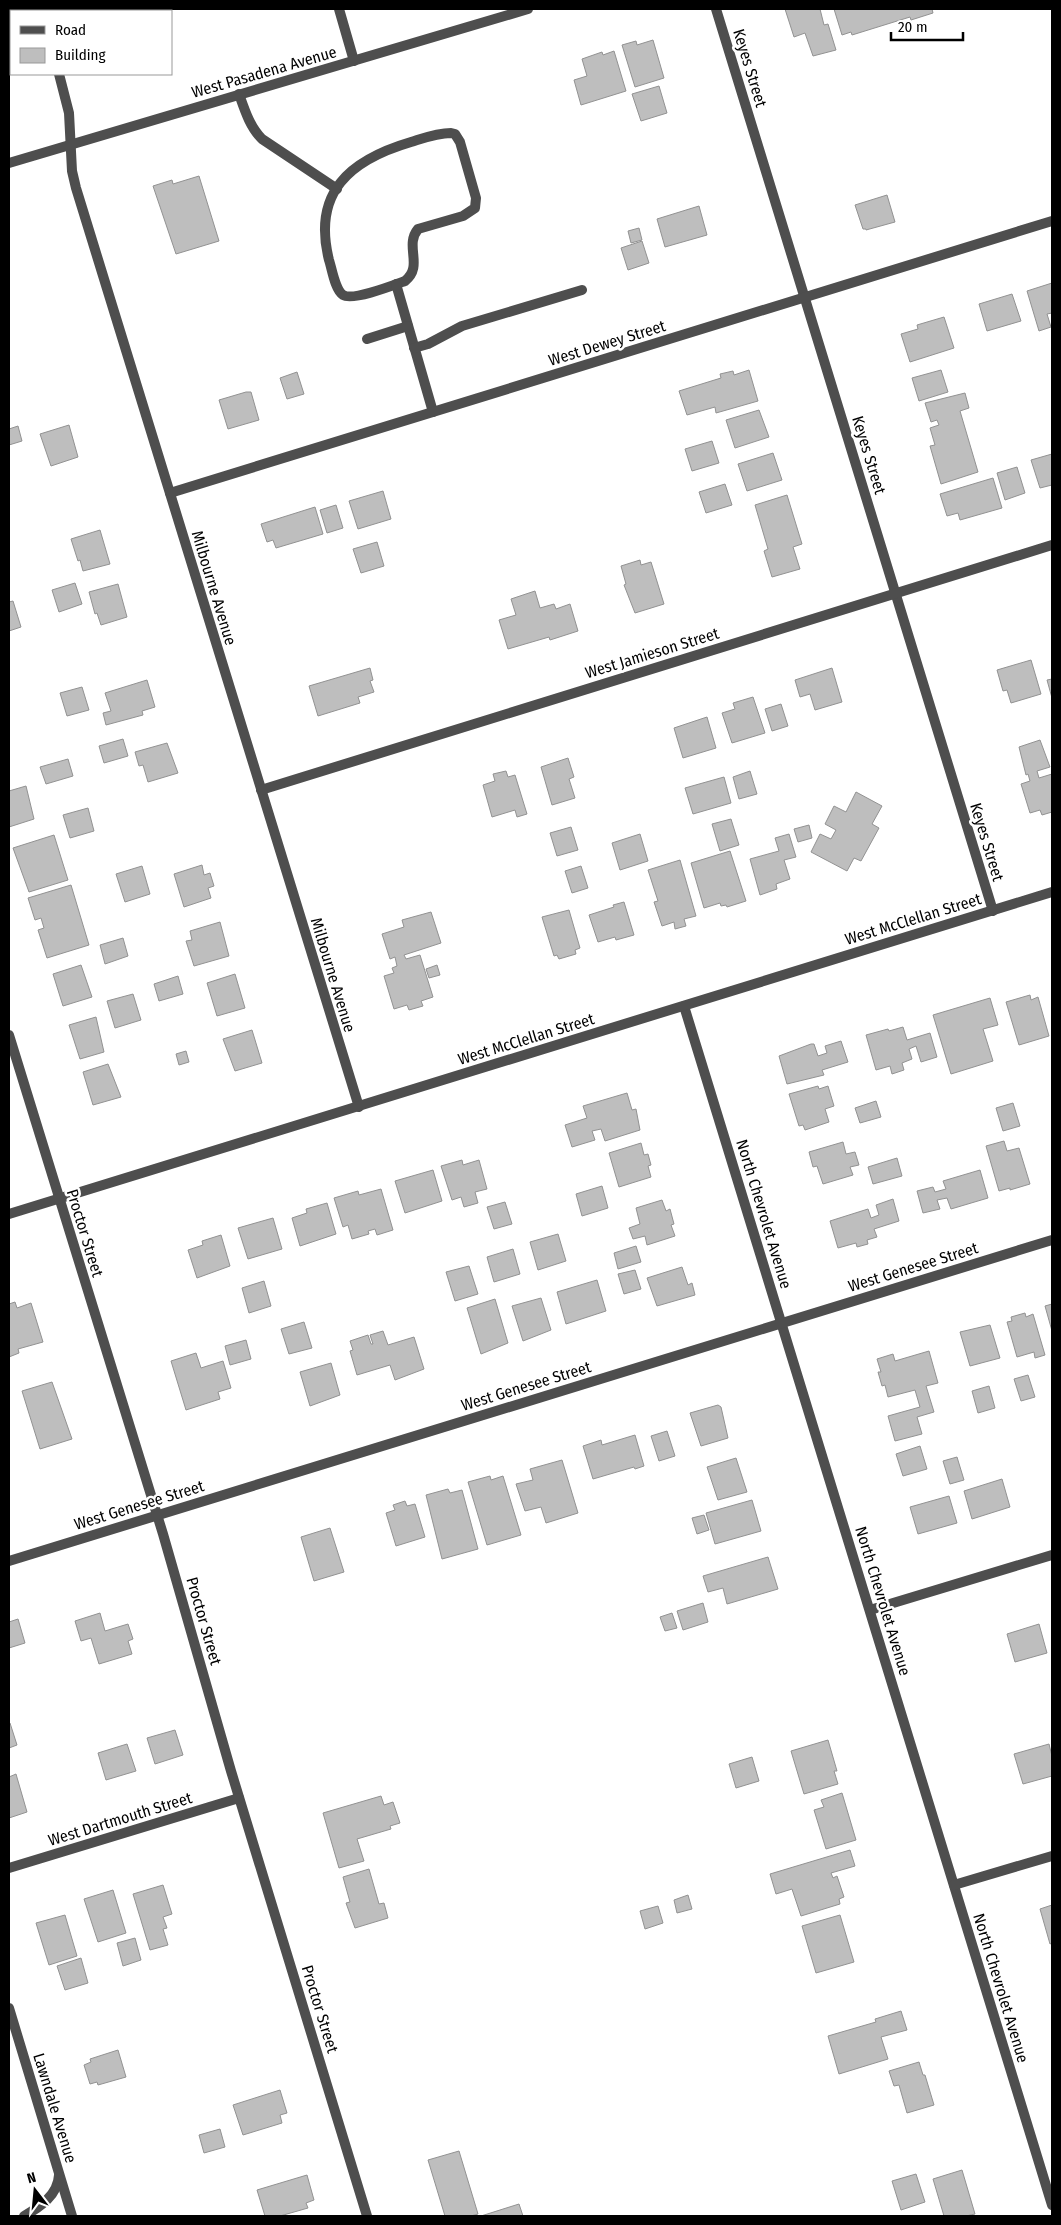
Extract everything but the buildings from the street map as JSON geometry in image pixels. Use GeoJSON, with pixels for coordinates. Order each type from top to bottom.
{"type":"FeatureCollection","features":[{"type":"Feature","properties":{"kind":"street"},"geometry":{"type":"LineString","coordinates":[[340,9],[354,60]]}},
{"type":"Feature","properties":{"kind":"street","name":"West Pasadena Avenue"},"geometry":{"type":"LineString","coordinates":[[9,163],[528,9]]}},
{"type":"Feature","properties":{"kind":"street","name":"Keyes Street"},"geometry":{"type":"LineString","coordinates":[[716,9],[993,911]]}},
{"type":"Feature","properties":{"kind":"street","name":"Milbourne Avenue"},"geometry":{"type":"LineString","coordinates":[[59,75],[68,108],[72,171],[76,188],[359,1107]]}},
{"type":"Feature","properties":{"kind":"street"},"geometry":{"type":"LineString","coordinates":[[239,94],[255,132],[262,139],[336,189]]}},
{"type":"Feature","properties":{"kind":"street"},"geometry":{"type":"LineString","coordinates":[[451,133],[458,137],[477,203],[475,208],[463,216],[418,229],[412,241],[414,270],[411,276],[396,284],[356,296],[345,296],[341,294],[330,261],[324,228],[326,214],[336,189],[358,166],[377,153],[437,134],[451,133]]}},
{"type":"Feature","properties":{"kind":"street","name":"West Dewey Street"},"geometry":{"type":"LineString","coordinates":[[170,493],[1052,221]]}},
{"type":"Feature","properties":{"kind":"street"},"geometry":{"type":"LineString","coordinates":[[396,284],[433,412]]}},
{"type":"Feature","properties":{"kind":"street"},"geometry":{"type":"LineString","coordinates":[[414,348],[428,344],[462,326],[582,290]]}},
{"type":"Feature","properties":{"kind":"street"},"geometry":{"type":"LineString","coordinates":[[367,339],[408,326]]}},
{"type":"Feature","properties":{"kind":"street","name":"West Jamieson Street"},"geometry":{"type":"LineString","coordinates":[[261,790],[1052,545]]}},
{"type":"Feature","properties":{"kind":"street","name":"West McClellan Street"},"geometry":{"type":"LineString","coordinates":[[9,1214],[1052,892]]}},
{"type":"Feature","properties":{"kind":"street","name":"North Chevrolet Avenue"},"geometry":{"type":"LineString","coordinates":[[684,1006],[1052,2205]]}},
{"type":"Feature","properties":{"kind":"street","name":"Proctor Street"},"geometry":{"type":"LineString","coordinates":[[9,1034],[157,1515],[239,1798],[367,2216]]}},
{"type":"Feature","properties":{"kind":"street","name":"West Genesee Street"},"geometry":{"type":"LineString","coordinates":[[9,1561],[1052,1240]]}},
{"type":"Feature","properties":{"kind":"street"},"geometry":{"type":"LineString","coordinates":[[870,1610],[1052,1555]]}},
{"type":"Feature","properties":{"kind":"street","name":"West Dartmouth Street"},"geometry":{"type":"LineString","coordinates":[[9,1868],[239,1798]]}},
{"type":"Feature","properties":{"kind":"street"},"geometry":{"type":"LineString","coordinates":[[954,1886],[1052,1856]]}},
{"type":"Feature","properties":{"kind":"street","name":"Lawndale Avenue"},"geometry":{"type":"LineString","coordinates":[[9,2008],[72,2216]]}},
{"type":"Feature","properties":{"kind":"street"},"geometry":{"type":"LineString","coordinates":[[24,2216],[50,2197],[57,2186],[59,2174]]}}]}
